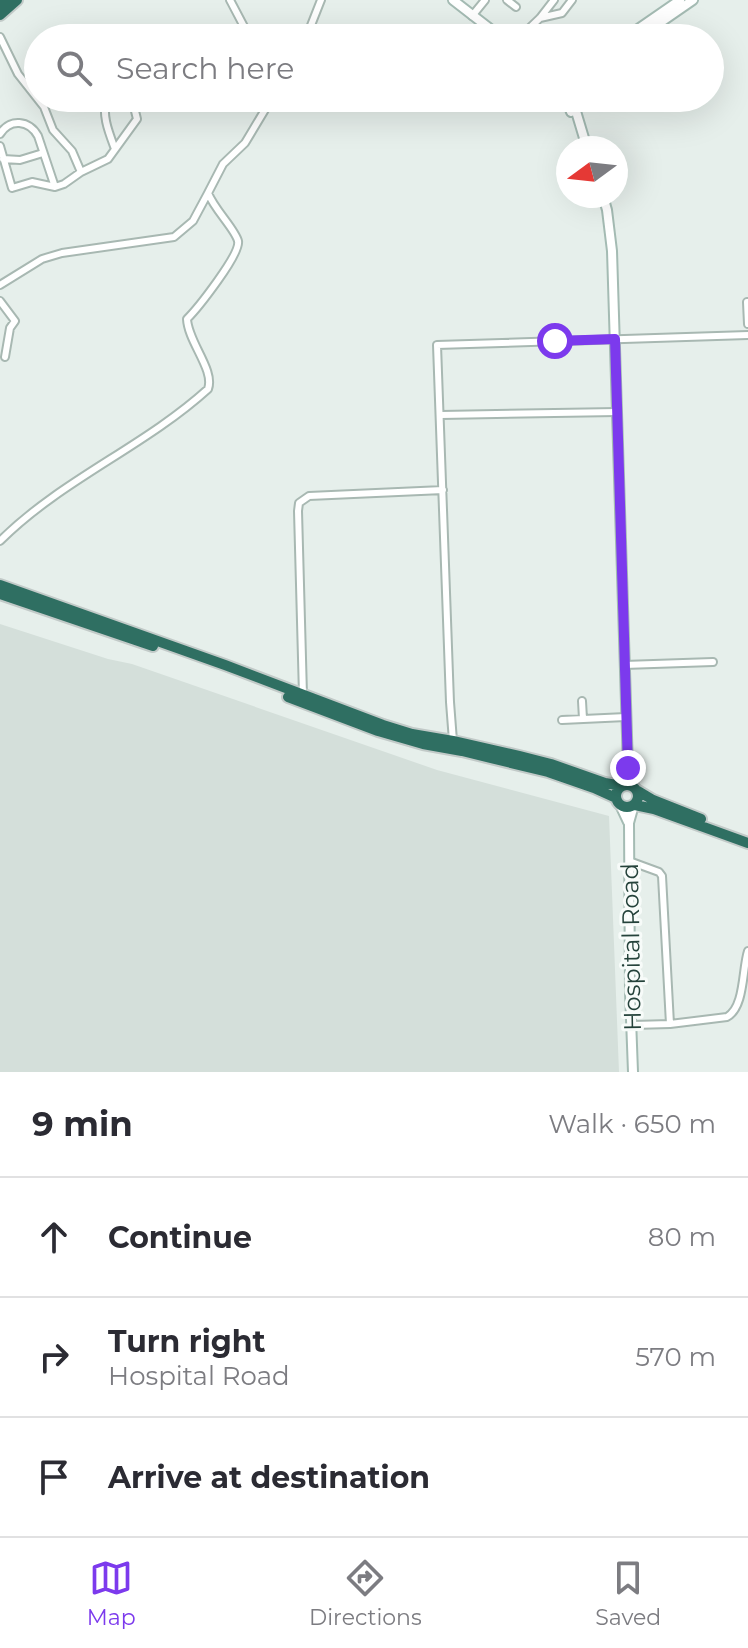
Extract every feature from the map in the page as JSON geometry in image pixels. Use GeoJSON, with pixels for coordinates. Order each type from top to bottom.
{"type":"FeatureCollection","features":[{"type":"Feature","properties":{"kind":"highway"},"geometry":{"type":"LineString","coordinates":[[0,4],[5,0]]}},
{"type":"Feature","properties":{"kind":"highway"},"geometry":{"type":"LineString","coordinates":[[0,15],[17,0]]}},
{"type":"Feature","properties":{"kind":"highway"},"geometry":{"type":"LineString","coordinates":[[0,585],[412,734],[551,764],[605,783],[630,785],[655,801],[748,836]]}},
{"type":"Feature","properties":{"kind":"highway"},"geometry":{"type":"LineString","coordinates":[[0,594],[203,664],[365,726],[423,744],[548,772],[594,788],[628,807],[647,807],[748,843]]}},
{"type":"Feature","properties":{"kind":"highway"},"geometry":{"type":"LineString","coordinates":[[618,802],[617,792],[622,786]]}},
{"type":"Feature","properties":{"kind":"highway"},"geometry":{"type":"LineString","coordinates":[[634,807],[638,800],[636,789]]}},
{"type":"Feature","properties":{"kind":"street"},"geometry":{"type":"LineString","coordinates":[[230,0],[243,24]]}},
{"type":"Feature","properties":{"kind":"street"},"geometry":{"type":"LineString","coordinates":[[312,24],[321,0]]}},
{"type":"Feature","properties":{"kind":"street"},"geometry":{"type":"LineString","coordinates":[[453,0],[483,24]]}},
{"type":"Feature","properties":{"kind":"street"},"geometry":{"type":"LineString","coordinates":[[472,16],[485,0]]}},
{"type":"Feature","properties":{"kind":"street"},"geometry":{"type":"LineString","coordinates":[[507,0],[516,7]]}},
{"type":"Feature","properties":{"kind":"street"},"geometry":{"type":"LineString","coordinates":[[534,24],[554,0]]}},
{"type":"Feature","properties":{"kind":"street"},"geometry":{"type":"LineString","coordinates":[[540,18],[562,13],[572,0]]}},
{"type":"Feature","properties":{"kind":"street"},"geometry":{"type":"LineString","coordinates":[[645,24],[680,0]]}},
{"type":"Feature","properties":{"kind":"street"},"geometry":{"type":"LineString","coordinates":[[658,24],[692,0]]}},
{"type":"Feature","properties":{"kind":"street"},"geometry":{"type":"LineString","coordinates":[[0,37],[24,82]]}},
{"type":"Feature","properties":{"kind":"street"},"geometry":{"type":"LineString","coordinates":[[45,112],[49,131],[72,151],[81,172]]}},
{"type":"Feature","properties":{"kind":"street"},"geometry":{"type":"LineString","coordinates":[[105,112],[115,149]]}},
{"type":"Feature","properties":{"kind":"street"},"geometry":{"type":"LineString","coordinates":[[0,146],[12,188],[32,182],[55,187],[108,159],[137,119],[135,112]]}},
{"type":"Feature","properties":{"kind":"street"},"geometry":{"type":"LineString","coordinates":[[0,285],[42,259],[62,253],[174,237],[193,221],[223,164],[245,143],[264,112]]}},
{"type":"Feature","properties":{"kind":"street"},"geometry":{"type":"LineString","coordinates":[[572,112],[582,136]]}},
{"type":"Feature","properties":{"kind":"street"},"geometry":{"type":"LineString","coordinates":[[575,112],[579,127]]}},
{"type":"Feature","properties":{"kind":"street"},"geometry":{"type":"LineString","coordinates":[[0,134],[6,125],[13,122],[30,126],[37,133],[55,187]]}},
{"type":"Feature","properties":{"kind":"street"},"geometry":{"type":"LineString","coordinates":[[3,159],[20,160],[43,153]]}},
{"type":"Feature","properties":{"kind":"street"},"geometry":{"type":"LineString","coordinates":[[0,541],[36,510],[98,465],[153,431],[208,389],[210,378],[191,338],[187,319],[230,264],[239,245],[208,193]]}},
{"type":"Feature","properties":{"kind":"street"},"geometry":{"type":"LineString","coordinates":[[606,208],[612,251],[628,768],[629,778],[636,789]]}},
{"type":"Feature","properties":{"kind":"street"},"geometry":{"type":"LineString","coordinates":[[747,302],[748,324]]}},
{"type":"Feature","properties":{"kind":"street"},"geometry":{"type":"LineString","coordinates":[[1,306],[15,321],[10,328],[5,357]]}},
{"type":"Feature","properties":{"kind":"street"},"geometry":{"type":"LineString","coordinates":[[453,741],[437,345],[748,335]]}},
{"type":"Feature","properties":{"kind":"street"},"geometry":{"type":"LineString","coordinates":[[441,415],[617,412]]}},
{"type":"Feature","properties":{"kind":"street"},"geometry":{"type":"LineString","coordinates":[[303,695],[299,503],[309,496],[443,490]]}},
{"type":"Feature","properties":{"kind":"street"},"geometry":{"type":"LineString","coordinates":[[624,665],[713,662]]}},
{"type":"Feature","properties":{"kind":"street"},"geometry":{"type":"LineString","coordinates":[[582,701],[583,719]]}},
{"type":"Feature","properties":{"kind":"street"},"geometry":{"type":"LineString","coordinates":[[562,720],[626,717]]}},
{"type":"Feature","properties":{"kind":"street"},"geometry":{"type":"LineString","coordinates":[[622,786],[628,768]]}},
{"type":"Feature","properties":{"kind":"street"},"geometry":{"type":"LineString","coordinates":[[618,802],[629,823]]}},
{"type":"Feature","properties":{"kind":"street"},"geometry":{"type":"LineString","coordinates":[[629,823],[634,807]]}},
{"type":"Feature","properties":{"kind":"street","name":"Hospital Road"},"geometry":{"type":"LineString","coordinates":[[629,823],[633,1072]]}},
{"type":"Feature","properties":{"kind":"street"},"geometry":{"type":"LineString","coordinates":[[629,861],[659,872],[662,876],[670,1024]]}},
{"type":"Feature","properties":{"kind":"street"},"geometry":{"type":"LineString","coordinates":[[633,1025],[670,1024],[727,1017],[734,1013],[739,1003],[748,951]]}},
{"type":"Feature","properties":{"kind":"shaded area"},"geometry":{"type":"Polygon","coordinates":[[[0,624],[132,664],[437,770],[609,816],[619,1072],[0,1072],[0,624]]]}},
{"type":"Feature","properties":{"kind":"route"},"geometry":{"type":"LineString","coordinates":[[555,341],[615,339],[628,768]]}}]}
